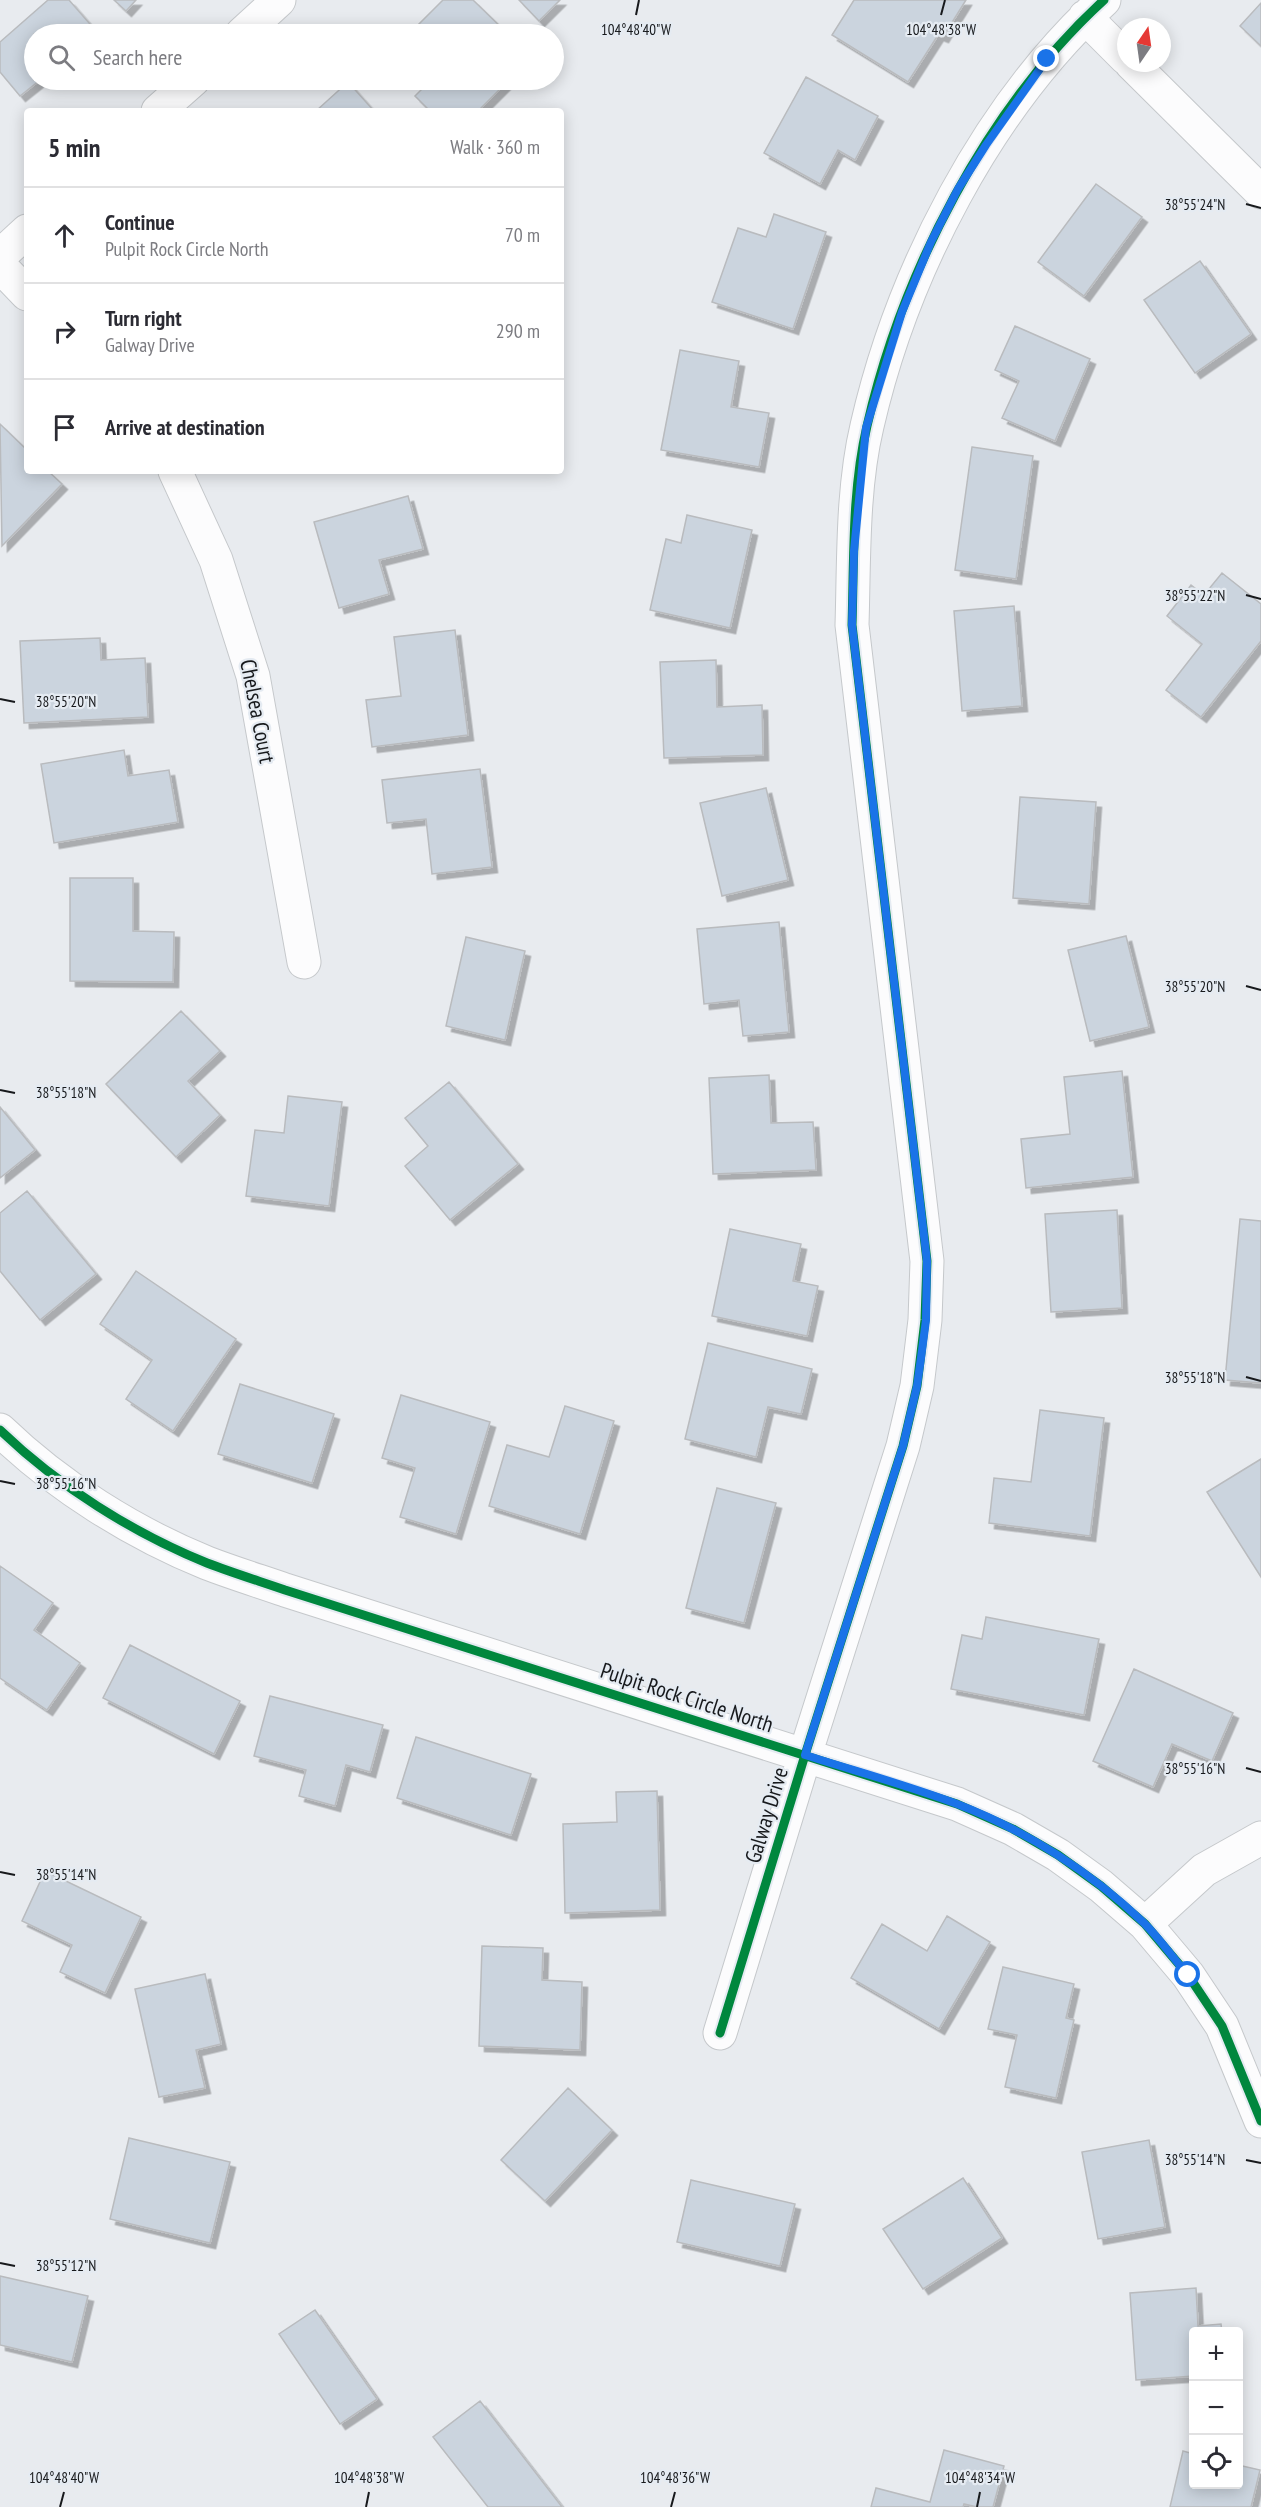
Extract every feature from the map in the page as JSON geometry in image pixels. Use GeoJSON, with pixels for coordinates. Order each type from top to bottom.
{"type":"FeatureCollection","features":[{"type":"Feature","properties":{"kind":"street"},"geometry":{"type":"LineString","coordinates":[[253,24],[279,0]]}},
{"type":"Feature","properties":{"kind":"street"},"geometry":{"type":"LineString","coordinates":[[1094,9],[1117,44]]}},
{"type":"Feature","properties":{"kind":"street","name":"Galway Drive"},"geometry":{"type":"LineString","coordinates":[[720,2033],[903,1446],[917,1386],[926,1320],[927,1261],[852,625],[855,540],[866,428],[902,312],[931,242],[958,189],[1047,59],[1094,9]]}},
{"type":"Feature","properties":{"kind":"street"},"geometry":{"type":"LineString","coordinates":[[1140,72],[1261,192]]}},
{"type":"Feature","properties":{"kind":"street"},"geometry":{"type":"LineString","coordinates":[[161,108],[182,90]]}},
{"type":"Feature","properties":{"kind":"street"},"geometry":{"type":"LineString","coordinates":[[0,256],[24,234]]}},
{"type":"Feature","properties":{"kind":"street"},"geometry":{"type":"LineString","coordinates":[[0,266],[24,291]]}},
{"type":"Feature","properties":{"kind":"street","name":"Chelsea Court"},"geometry":{"type":"LineString","coordinates":[[176,474],[216,560],[253,676],[304,962]]}},
{"type":"Feature","properties":{"kind":"street","name":"Pulpit Rock Circle North"},"geometry":{"type":"LineString","coordinates":[[0,1430],[69,1486],[89,1499],[138,1530],[207,1563],[285,1590],[957,1804],[1013,1829],[1058,1855],[1101,1886],[1145,1924],[1188,1975],[1222,2026],[1261,2121]]}},
{"type":"Feature","properties":{"kind":"street"},"geometry":{"type":"LineString","coordinates":[[1145,1924],[1204,1870],[1261,1838]]}},
{"type":"Feature","properties":{"kind":"building"},"geometry":{"type":"Polygon","coordinates":[[[48,0],[69,0],[90,24],[24,24],[24,90],[28,90],[20,96],[0,72],[0,42],[48,0]]]}},
{"type":"Feature","properties":{"kind":"building"},"geometry":{"type":"Polygon","coordinates":[[[114,0],[136,0],[126,11],[114,0]]]}},
{"type":"Feature","properties":{"kind":"building"},"geometry":{"type":"Polygon","coordinates":[[[443,0],[473,0],[498,24],[419,24],[443,0]]]}},
{"type":"Feature","properties":{"kind":"building"},"geometry":{"type":"Polygon","coordinates":[[[519,0],[560,0],[539,21],[519,0]]]}},
{"type":"Feature","properties":{"kind":"building"},"geometry":{"type":"Polygon","coordinates":[[[854,0],[966,0],[943,37],[938,35],[908,82],[832,35],[854,0]]]}},
{"type":"Feature","properties":{"kind":"building"},"geometry":{"type":"Polygon","coordinates":[[[1261,3],[1261,46],[1240,26],[1261,3]]]}},
{"type":"Feature","properties":{"kind":"building"},"geometry":{"type":"Polygon","coordinates":[[[806,77],[878,116],[855,160],[838,150],[820,184],[764,153],[806,77]]]}},
{"type":"Feature","properties":{"kind":"building"},"geometry":{"type":"Polygon","coordinates":[[[339,90],[355,90],[371,108],[319,108],[339,90]]]}},
{"type":"Feature","properties":{"kind":"building"},"geometry":{"type":"Polygon","coordinates":[[[421,90],[499,90],[481,108],[427,108],[415,96],[421,90]]]}},
{"type":"Feature","properties":{"kind":"building"},"geometry":{"type":"Polygon","coordinates":[[[1096,184],[1142,217],[1084,296],[1038,262],[1096,184]]]}},
{"type":"Feature","properties":{"kind":"building"},"geometry":{"type":"Polygon","coordinates":[[[774,214],[826,232],[793,329],[712,302],[738,228],[766,237],[774,214]]]}},
{"type":"Feature","properties":{"kind":"building"},"geometry":{"type":"Polygon","coordinates":[[[1200,261],[1251,334],[1195,373],[1144,300],[1200,261]]]}},
{"type":"Feature","properties":{"kind":"building"},"geometry":{"type":"Polygon","coordinates":[[[1015,326],[1090,359],[1055,441],[1002,418],[1019,381],[995,370],[1015,326]]]}},
{"type":"Feature","properties":{"kind":"building"},"geometry":{"type":"Polygon","coordinates":[[[680,350],[739,361],[731,407],[769,413],[759,467],[661,450],[680,350]]]}},
{"type":"Feature","properties":{"kind":"building"},"geometry":{"type":"Polygon","coordinates":[[[0,424],[24,447],[24,474],[51,474],[62,484],[2,546],[0,424]]]}},
{"type":"Feature","properties":{"kind":"building"},"geometry":{"type":"Polygon","coordinates":[[[972,447],[1033,456],[1016,579],[955,570],[972,447]]]}},
{"type":"Feature","properties":{"kind":"building"},"geometry":{"type":"Polygon","coordinates":[[[408,496],[423,549],[379,560],[389,594],[339,608],[314,522],[408,496]]]}},
{"type":"Feature","properties":{"kind":"building"},"geometry":{"type":"Polygon","coordinates":[[[687,515],[752,530],[730,628],[650,610],[666,539],[681,543],[687,515]]]}},
{"type":"Feature","properties":{"kind":"building"},"geometry":{"type":"Polygon","coordinates":[[[1222,573],[1261,604],[1261,641],[1201,717],[1166,690],[1202,644],[1167,616],[1191,585],[1204,595],[1222,573]]]}},
{"type":"Feature","properties":{"kind":"building"},"geometry":{"type":"Polygon","coordinates":[[[1014,606],[1022,706],[962,711],[954,611],[1014,606]]]}},
{"type":"Feature","properties":{"kind":"building"},"geometry":{"type":"Polygon","coordinates":[[[455,630],[468,735],[372,747],[366,700],[401,696],[394,637],[455,630]]]}},
{"type":"Feature","properties":{"kind":"building"},"geometry":{"type":"Polygon","coordinates":[[[100,638],[101,660],[145,658],[148,717],[24,723],[20,641],[100,638]]]}},
{"type":"Feature","properties":{"kind":"building"},"geometry":{"type":"Polygon","coordinates":[[[716,660],[717,707],[762,705],[763,755],[664,758],[660,662],[716,660]]]}},
{"type":"Feature","properties":{"kind":"building"},"geometry":{"type":"Polygon","coordinates":[[[124,750],[128,776],[169,770],[178,822],[54,843],[41,764],[124,750]]]}},
{"type":"Feature","properties":{"kind":"building"},"geometry":{"type":"Polygon","coordinates":[[[480,769],[492,867],[432,874],[426,819],[387,823],[382,780],[480,769]]]}},
{"type":"Feature","properties":{"kind":"building"},"geometry":{"type":"Polygon","coordinates":[[[766,788],[788,880],[722,896],[700,803],[766,788]]]}},
{"type":"Feature","properties":{"kind":"building"},"geometry":{"type":"Polygon","coordinates":[[[1020,797],[1096,802],[1089,904],[1013,898],[1020,797]]]}},
{"type":"Feature","properties":{"kind":"building"},"geometry":{"type":"Polygon","coordinates":[[[70,878],[133,878],[133,931],[174,932],[173,982],[70,981],[70,878]]]}},
{"type":"Feature","properties":{"kind":"building"},"geometry":{"type":"Polygon","coordinates":[[[779,922],[789,1032],[743,1036],[739,1000],[704,1004],[697,929],[779,922]]]}},
{"type":"Feature","properties":{"kind":"building"},"geometry":{"type":"Polygon","coordinates":[[[1126,936],[1149,1027],[1090,1041],[1068,950],[1126,936]]]}},
{"type":"Feature","properties":{"kind":"building"},"geometry":{"type":"Polygon","coordinates":[[[466,937],[525,951],[505,1040],[446,1026],[466,937]]]}},
{"type":"Feature","properties":{"kind":"building"},"geometry":{"type":"Polygon","coordinates":[[[181,1011],[220,1051],[188,1081],[220,1115],[176,1157],[106,1084],[181,1011]]]}},
{"type":"Feature","properties":{"kind":"building"},"geometry":{"type":"Polygon","coordinates":[[[1122,1071],[1133,1177],[1026,1188],[1021,1139],[1070,1134],[1064,1077],[1122,1071]]]}},
{"type":"Feature","properties":{"kind":"building"},"geometry":{"type":"Polygon","coordinates":[[[769,1075],[771,1123],[813,1122],[816,1170],[713,1174],[709,1078],[769,1075]]]}},
{"type":"Feature","properties":{"kind":"building"},"geometry":{"type":"Polygon","coordinates":[[[449,1082],[518,1164],[450,1220],[405,1166],[428,1146],[405,1118],[449,1082]]]}},
{"type":"Feature","properties":{"kind":"building"},"geometry":{"type":"Polygon","coordinates":[[[288,1096],[342,1102],[329,1206],[246,1196],[255,1130],[284,1133],[288,1096]]]}},
{"type":"Feature","properties":{"kind":"building"},"geometry":{"type":"Polygon","coordinates":[[[0,1107],[35,1150],[0,1178],[0,1107]]]}},
{"type":"Feature","properties":{"kind":"building"},"geometry":{"type":"Polygon","coordinates":[[[27,1191],[96,1274],[40,1320],[0,1271],[0,1213],[27,1191]]]}},
{"type":"Feature","properties":{"kind":"building"},"geometry":{"type":"Polygon","coordinates":[[[1117,1210],[1122,1308],[1051,1312],[1045,1214],[1117,1210]]]}},
{"type":"Feature","properties":{"kind":"building"},"geometry":{"type":"Polygon","coordinates":[[[1240,1219],[1261,1221],[1261,1383],[1225,1380],[1240,1219]]]}},
{"type":"Feature","properties":{"kind":"building"},"geometry":{"type":"Polygon","coordinates":[[[730,1229],[801,1244],[793,1281],[818,1286],[807,1336],[712,1316],[730,1229]]]}},
{"type":"Feature","properties":{"kind":"building"},"geometry":{"type":"Polygon","coordinates":[[[136,1271],[236,1339],[173,1431],[126,1399],[152,1360],[100,1324],[136,1271]]]}},
{"type":"Feature","properties":{"kind":"building"},"geometry":{"type":"Polygon","coordinates":[[[708,1343],[812,1369],[801,1414],[768,1407],[756,1457],[685,1439],[708,1343]]]}},
{"type":"Feature","properties":{"kind":"building"},"geometry":{"type":"Polygon","coordinates":[[[240,1384],[334,1414],[312,1483],[218,1454],[240,1384]]]}},
{"type":"Feature","properties":{"kind":"building"},"geometry":{"type":"Polygon","coordinates":[[[401,1395],[490,1422],[456,1534],[400,1517],[415,1468],[382,1458],[401,1395]]]}},
{"type":"Feature","properties":{"kind":"building"},"geometry":{"type":"Polygon","coordinates":[[[565,1406],[614,1421],[580,1534],[489,1506],[507,1445],[549,1457],[565,1406]]]}},
{"type":"Feature","properties":{"kind":"building"},"geometry":{"type":"Polygon","coordinates":[[[1040,1410],[1104,1418],[1090,1536],[989,1523],[994,1478],[1031,1482],[1040,1410]]]}},
{"type":"Feature","properties":{"kind":"building"},"geometry":{"type":"Polygon","coordinates":[[[1261,1459],[1261,1577],[1207,1492],[1261,1459]]]}},
{"type":"Feature","properties":{"kind":"building"},"geometry":{"type":"Polygon","coordinates":[[[717,1488],[776,1503],[744,1623],[686,1608],[717,1488]]]}},
{"type":"Feature","properties":{"kind":"building"},"geometry":{"type":"Polygon","coordinates":[[[0,1566],[53,1603],[34,1630],[80,1663],[47,1710],[0,1678],[0,1566]]]}},
{"type":"Feature","properties":{"kind":"building"},"geometry":{"type":"Polygon","coordinates":[[[986,1617],[1099,1639],[1084,1715],[951,1689],[962,1635],[982,1639],[986,1617]]]}},
{"type":"Feature","properties":{"kind":"building"},"geometry":{"type":"Polygon","coordinates":[[[130,1645],[240,1701],[214,1754],[103,1698],[130,1645]]]}},
{"type":"Feature","properties":{"kind":"building"},"geometry":{"type":"Polygon","coordinates":[[[1134,1669],[1233,1713],[1212,1761],[1172,1744],[1153,1787],[1093,1761],[1134,1669]]]}},
{"type":"Feature","properties":{"kind":"building"},"geometry":{"type":"Polygon","coordinates":[[[270,1696],[383,1725],[370,1772],[346,1765],[335,1806],[299,1796],[306,1770],[254,1756],[270,1696]]]}},
{"type":"Feature","properties":{"kind":"building"},"geometry":{"type":"Polygon","coordinates":[[[416,1737],[531,1774],[511,1835],[397,1798],[416,1737]]]}},
{"type":"Feature","properties":{"kind":"building"},"geometry":{"type":"Polygon","coordinates":[[[657,1791],[660,1910],[565,1913],[563,1824],[617,1822],[616,1792],[657,1791]]]}},
{"type":"Feature","properties":{"kind":"building"},"geometry":{"type":"Polygon","coordinates":[[[45,1871],[141,1917],[105,1993],[60,1972],[72,1945],[22,1921],[45,1871]]]}},
{"type":"Feature","properties":{"kind":"building"},"geometry":{"type":"Polygon","coordinates":[[[947,1916],[990,1942],[939,2029],[851,1978],[882,1924],[927,1951],[947,1916]]]}},
{"type":"Feature","properties":{"kind":"building"},"geometry":{"type":"Polygon","coordinates":[[[482,1946],[543,1948],[542,1980],[582,1982],[580,2050],[479,2046],[482,1946]]]}},
{"type":"Feature","properties":{"kind":"building"},"geometry":{"type":"Polygon","coordinates":[[[1003,1967],[1074,1984],[1066,2018],[1074,2020],[1056,2098],[1005,2087],[1017,2035],[988,2029],[1003,1967]]]}},
{"type":"Feature","properties":{"kind":"building"},"geometry":{"type":"Polygon","coordinates":[[[205,1974],[221,2044],[196,2050],[205,2088],[159,2097],[135,1989],[205,1974]]]}},
{"type":"Feature","properties":{"kind":"building"},"geometry":{"type":"Polygon","coordinates":[[[568,2088],[612,2130],[545,2201],[501,2160],[568,2088]]]}},
{"type":"Feature","properties":{"kind":"building"},"geometry":{"type":"Polygon","coordinates":[[[129,2138],[230,2162],[210,2243],[110,2219],[129,2138]]]}},
{"type":"Feature","properties":{"kind":"building"},"geometry":{"type":"Polygon","coordinates":[[[1149,2140],[1165,2227],[1098,2239],[1082,2152],[1149,2140]]]}},
{"type":"Feature","properties":{"kind":"building"},"geometry":{"type":"Polygon","coordinates":[[[963,2178],[1002,2238],[923,2289],[883,2229],[963,2178]]]}},
{"type":"Feature","properties":{"kind":"building"},"geometry":{"type":"Polygon","coordinates":[[[691,2180],[795,2204],[780,2266],[677,2242],[691,2180]]]}},
{"type":"Feature","properties":{"kind":"building"},"geometry":{"type":"Polygon","coordinates":[[[0,2276],[88,2296],[72,2362],[0,2345],[0,2276]]]}},
{"type":"Feature","properties":{"kind":"building"},"geometry":{"type":"Polygon","coordinates":[[[1196,2288],[1198,2326],[1221,2324],[1221,2327],[1189,2327],[1189,2376],[1136,2380],[1130,2293],[1196,2288]]]}},
{"type":"Feature","properties":{"kind":"building"},"geometry":{"type":"Polygon","coordinates":[[[315,2310],[377,2399],[340,2424],[279,2334],[315,2310]]]}},
{"type":"Feature","properties":{"kind":"building"},"geometry":{"type":"Polygon","coordinates":[[[480,2401],[562,2507],[488,2507],[433,2437],[480,2401]]]}},
{"type":"Feature","properties":{"kind":"building"},"geometry":{"type":"Polygon","coordinates":[[[944,2450],[1004,2466],[993,2507],[964,2504],[963,2507],[871,2507],[876,2488],[930,2502],[944,2450]]]}},
{"type":"Feature","properties":{"kind":"building"},"geometry":{"type":"Polygon","coordinates":[[[1183,2451],[1189,2453],[1189,2489],[1243,2489],[1243,2466],[1260,2470],[1251,2507],[1170,2507],[1183,2451]]]}},
{"type":"Feature","properties":{"kind":"cycle path"},"geometry":{"type":"LineString","coordinates":[[720,2033],[903,1446],[917,1386],[925,1320],[927,1261],[852,625],[855,525],[862,450],[882,368],[902,310],[955,196],[987,141],[1023,90],[1062,43],[1104,0]]}},
{"type":"Feature","properties":{"kind":"cycle path"},"geometry":{"type":"LineString","coordinates":[[0,1430],[71,1489],[124,1522],[207,1563],[285,1590],[957,1804],[1013,1829],[1058,1855],[1101,1886],[1145,1924],[1188,1975],[1222,2026],[1261,2121]]}},
{"type":"Feature","properties":{"kind":"route"},"geometry":{"type":"LineString","coordinates":[[1047,59],[1016,101],[958,189],[931,242],[902,312],[866,428],[854,551],[852,625],[927,1261],[926,1320],[917,1386],[903,1446],[805,1755],[957,1804],[1013,1829],[1058,1855],[1101,1886],[1145,1924],[1188,1975]]}}]}
